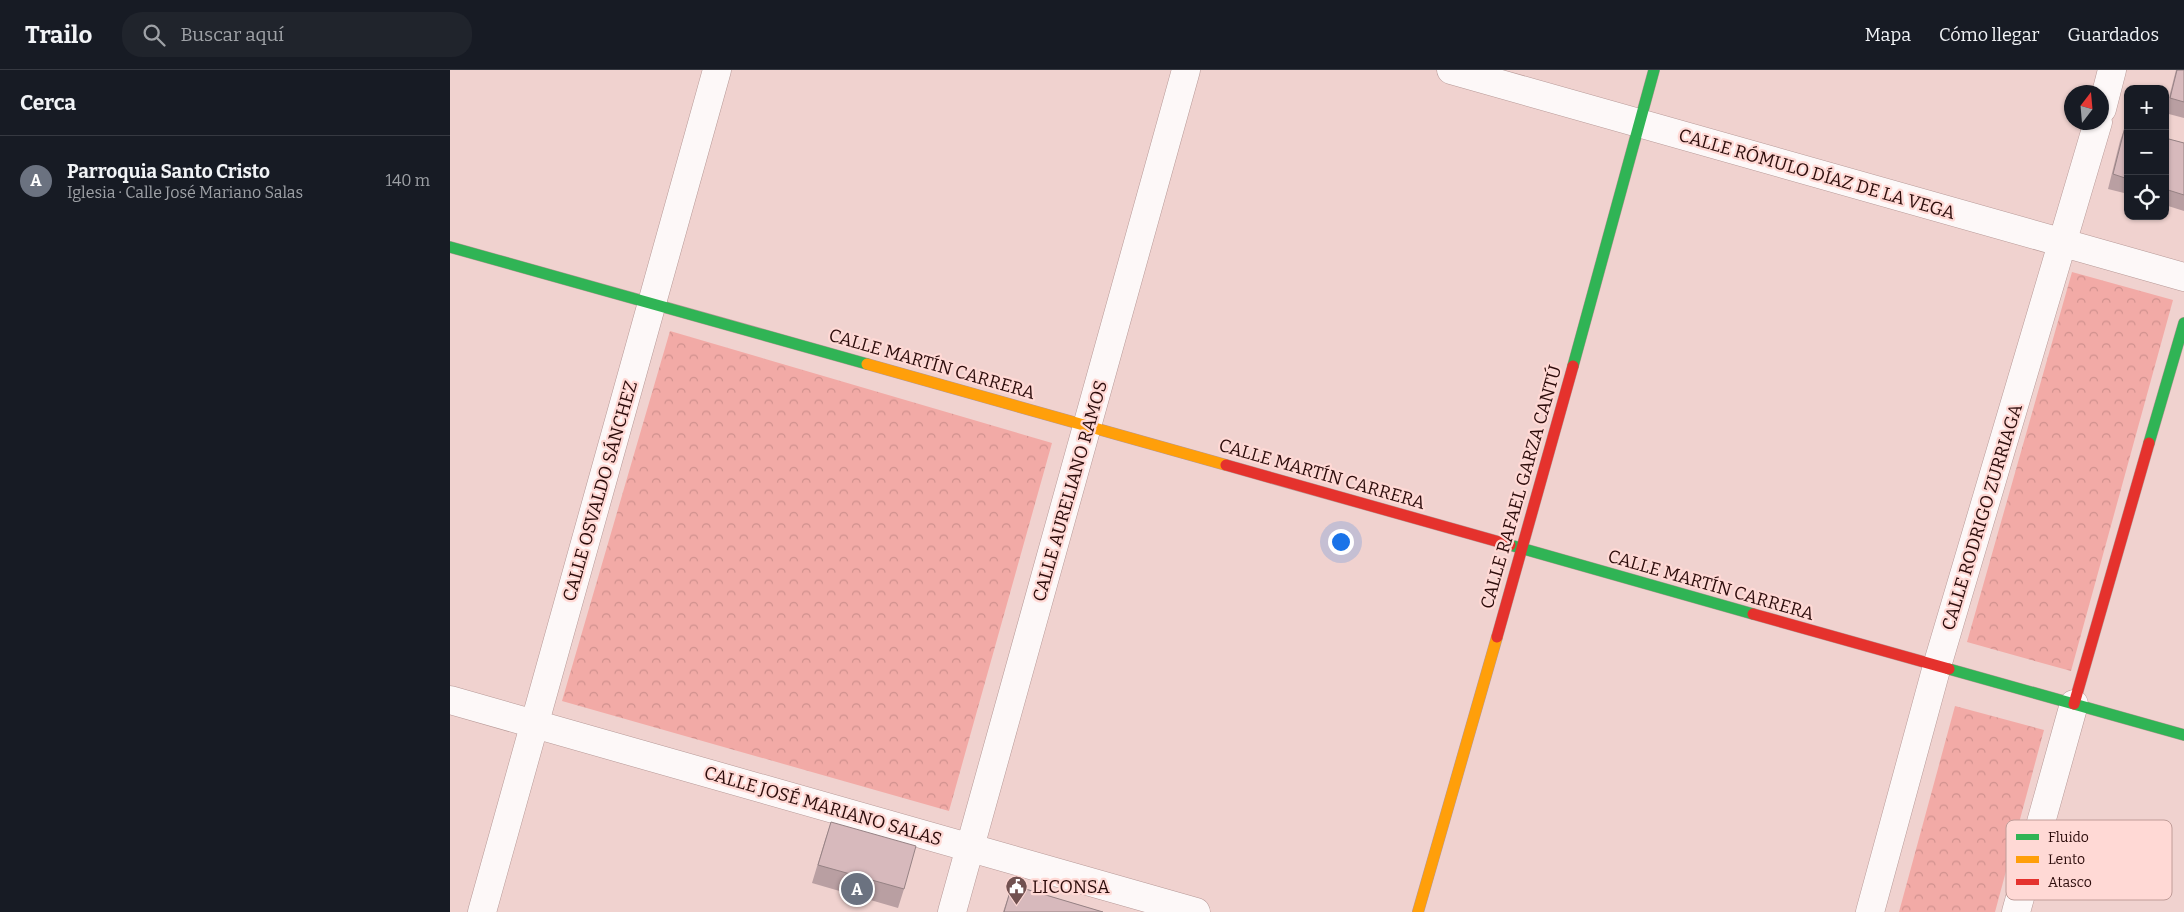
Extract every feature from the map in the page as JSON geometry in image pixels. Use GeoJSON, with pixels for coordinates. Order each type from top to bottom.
{"type":"FeatureCollection","features":[{"type":"Feature","properties":{"kind":"street","name":"CALLE OSVALDO SÁNCHEZ"},"geometry":{"type":"LineString","coordinates":[[482,912],[533,724],[654,304],[717,70]]}},
{"type":"Feature","properties":{"kind":"street","name":"CALLE AURELIANO RAMOS"},"geometry":{"type":"LineString","coordinates":[[952,912],[1089,427],[1186,70]]}},
{"type":"Feature","properties":{"kind":"street","name":"CALLE RÓMULO DÍAZ DE LA VEGA"},"geometry":{"type":"LineString","coordinates":[[1451,70],[2184,277]]}},
{"type":"Feature","properties":{"kind":"street","name":"CALLE RAFAEL GARZA CANTÚ"},"geometry":{"type":"LineString","coordinates":[[1418,912],[1522,549],[1654,70]]}},
{"type":"Feature","properties":{"kind":"street"},"geometry":{"type":"LineString","coordinates":[[2108,85],[2112,70]]}},
{"type":"Feature","properties":{"kind":"street","name":"CALLE RODRIGO ZURRIAGA"},"geometry":{"type":"LineString","coordinates":[[1870,912],[1937,666],[2096,130]]}},
{"type":"Feature","properties":{"kind":"street","name":"CALLE MARTÍN CARRERA"},"geometry":{"type":"LineString","coordinates":[[450,247],[2184,735]]}},
{"type":"Feature","properties":{"kind":"street"},"geometry":{"type":"LineString","coordinates":[[2042,820],[2184,323]]}},
{"type":"Feature","properties":{"kind":"street","name":"CALLE JOSÉ MARIANO SALAS"},"geometry":{"type":"LineString","coordinates":[[450,700],[1196,912]]}},
{"type":"Feature","properties":{"kind":"green space"},"geometry":{"type":"Polygon","coordinates":[[[2072,272],[2173,300],[2071,671],[1967,642],[2072,272]]]}},
{"type":"Feature","properties":{"kind":"green space"},"geometry":{"type":"Polygon","coordinates":[[[670,331],[1052,443],[949,811],[562,701],[670,331]]]}},
{"type":"Feature","properties":{"kind":"green space"},"geometry":{"type":"Polygon","coordinates":[[[1955,706],[2044,730],[2020,820],[2006,820],[2006,871],[1995,912],[1899,912],[1955,706]]]}},
{"type":"Feature","properties":{"kind":"building"},"geometry":{"type":"Polygon","coordinates":[[[2177,70],[2184,70],[2184,102],[2170,98],[2177,70]]]}},
{"type":"Feature","properties":{"kind":"building"},"geometry":{"type":"Polygon","coordinates":[[[2124,131],[2124,178],[2113,174],[2124,131]]]}},
{"type":"Feature","properties":{"kind":"building"},"geometry":{"type":"Polygon","coordinates":[[[2169,139],[2184,143],[2184,195],[2169,190],[2169,139]]]}},
{"type":"Feature","properties":{"kind":"building"},"geometry":{"type":"Polygon","coordinates":[[[831,822],[916,846],[904,889],[818,865],[831,822]]]}},
{"type":"Feature","properties":{"kind":"building"},"geometry":{"type":"Polygon","coordinates":[[[1012,885],[1103,912],[1004,912],[1012,885]]]}},
{"type":"Feature","properties":{"kind":"traffic: fast"},"geometry":{"type":"LineString","coordinates":[[1573,366],[1654,70]]}},
{"type":"Feature","properties":{"kind":"traffic: fast"},"geometry":{"type":"LineString","coordinates":[[450,247],[867,364]]}},
{"type":"Feature","properties":{"kind":"traffic: fast"},"geometry":{"type":"LineString","coordinates":[[2149,443],[2184,323]]}},
{"type":"Feature","properties":{"kind":"traffic: fast"},"geometry":{"type":"LineString","coordinates":[[1510,545],[1753,614]]}},
{"type":"Feature","properties":{"kind":"traffic: fast"},"geometry":{"type":"LineString","coordinates":[[1949,669],[2184,735]]}},
{"type":"Feature","properties":{"kind":"traffic: slow"},"geometry":{"type":"LineString","coordinates":[[867,364],[1226,465]]}},
{"type":"Feature","properties":{"kind":"traffic: slow"},"geometry":{"type":"LineString","coordinates":[[1418,912],[1497,637]]}},
{"type":"Feature","properties":{"kind":"traffic: jam"},"geometry":{"type":"LineString","coordinates":[[1497,637],[1573,366]]}},
{"type":"Feature","properties":{"kind":"traffic: jam"},"geometry":{"type":"LineString","coordinates":[[2074,704],[2149,443]]}},
{"type":"Feature","properties":{"kind":"traffic: jam"},"geometry":{"type":"LineString","coordinates":[[1226,465],[1510,545]]}},
{"type":"Feature","properties":{"kind":"traffic: jam"},"geometry":{"type":"LineString","coordinates":[[1753,614],[1949,669]]}},
{"type":"Feature","properties":{"kind":"place","name":"Parroquia Santo Cristo"},"geometry":{"type":"Point","coordinates":[857,889]}},
{"type":"Feature","properties":{"kind":"place","name":"LICONSA"},"geometry":{"type":"Point","coordinates":[1016,906]}}]}
